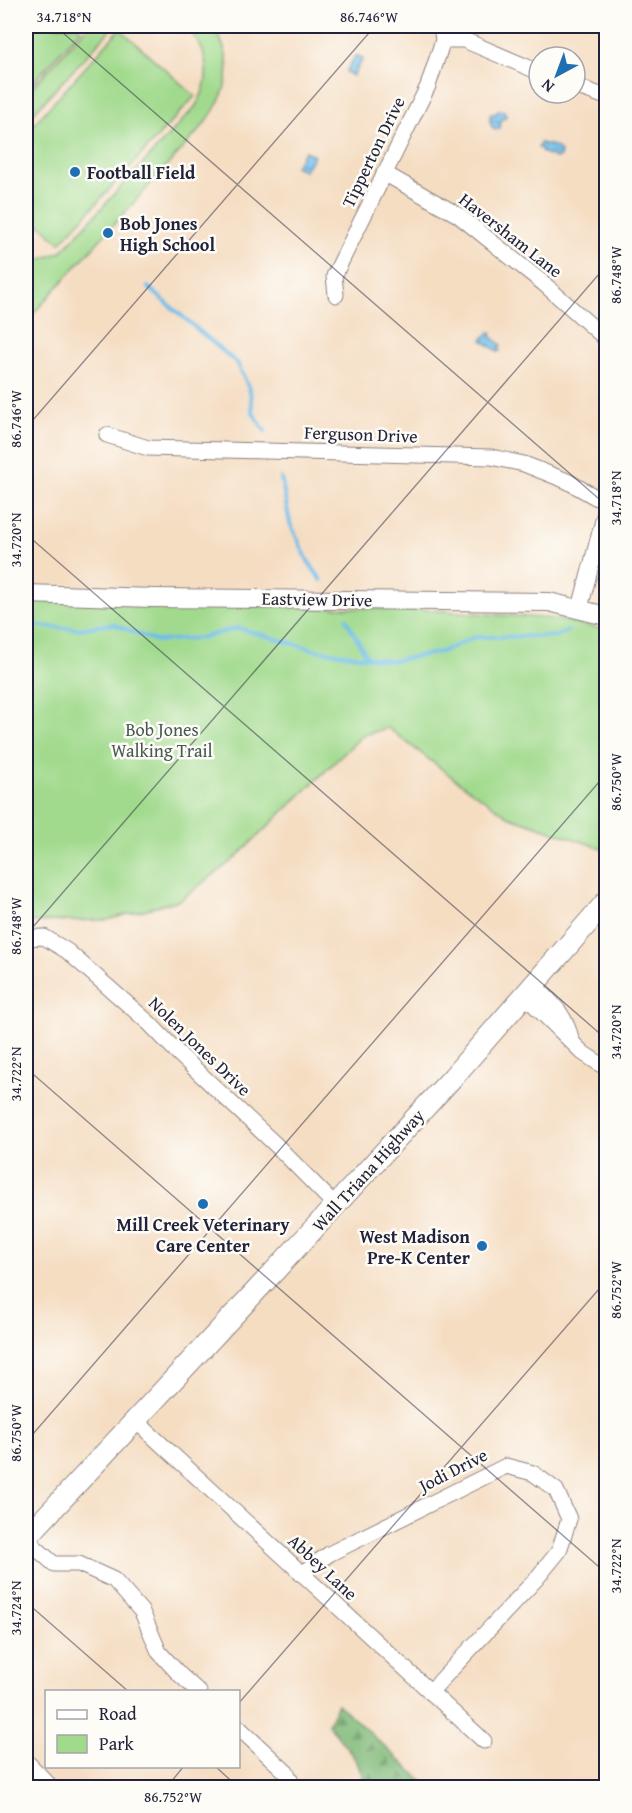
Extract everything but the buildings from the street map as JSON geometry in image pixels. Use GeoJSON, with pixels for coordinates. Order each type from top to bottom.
{"type":"FeatureCollection","features":[{"type":"Feature","properties":{"kind":"main road","name":"Wall Triana Highway"},"geometry":{"type":"LineString","coordinates":[[26,1539],[335,1205],[606,902]]}},
{"type":"Feature","properties":{"kind":"street"},"geometry":{"type":"LineString","coordinates":[[442,33],[527,67]]}},
{"type":"Feature","properties":{"kind":"street","name":"Tipperton Drive"},"geometry":{"type":"LineString","coordinates":[[336,295],[334,276],[428,86],[442,33]]}},
{"type":"Feature","properties":{"kind":"street"},"geometry":{"type":"LineString","coordinates":[[587,90],[606,97]]}},
{"type":"Feature","properties":{"kind":"street","name":"Haversham Lane"},"geometry":{"type":"LineString","coordinates":[[384,173],[458,215],[606,339]]}},
{"type":"Feature","properties":{"kind":"street","name":"Ferguson Drive"},"geometry":{"type":"LineString","coordinates":[[107,435],[148,448],[491,457],[524,464],[567,481],[606,503]]}},
{"type":"Feature","properties":{"kind":"street"},"geometry":{"type":"LineString","coordinates":[[580,608],[606,509]]}},
{"type":"Feature","properties":{"kind":"street","name":"Eastview Drive"},"geometry":{"type":"LineString","coordinates":[[26,594],[153,598],[549,602],[606,616]]}},
{"type":"Feature","properties":{"kind":"street","name":"Nolen Jones Drive"},"geometry":{"type":"LineString","coordinates":[[26,938],[44,938],[67,951],[149,1023],[335,1205]]}},
{"type":"Feature","properties":{"kind":"street"},"geometry":{"type":"LineString","coordinates":[[529,990],[560,1010],[567,1022],[572,1041],[593,1061],[606,1068]]}},
{"type":"Feature","properties":{"kind":"street","name":"Abbey Lane"},"geometry":{"type":"LineString","coordinates":[[136,1421],[484,1741]]}},
{"type":"Feature","properties":{"kind":"street","name":"Jodi Drive"},"geometry":{"type":"LineString","coordinates":[[301,1574],[329,1554],[506,1466],[533,1473],[556,1490],[569,1519],[558,1551],[537,1578],[430,1692]]}},
{"type":"Feature","properties":{"kind":"street"},"geometry":{"type":"LineString","coordinates":[[26,1539],[54,1564],[79,1564],[114,1580],[142,1612],[159,1652],[197,1690]]}},
{"type":"Feature","properties":{"kind":"street"},"geometry":{"type":"LineString","coordinates":[[240,1729],[287,1773],[294,1788]]}},
{"type":"Feature","properties":{"kind":"street"},"geometry":{"type":"LineString","coordinates":[[26,1761],[52,1788]]}},
{"type":"Feature","properties":{"kind":"green space"},"geometry":{"type":"Polygon","coordinates":[[[26,26],[77,26],[81,29],[26,90],[26,26]]]}},
{"type":"Feature","properties":{"kind":"green space"},"geometry":{"type":"Polygon","coordinates":[[[88,26],[114,26],[26,121],[26,94],[88,26]]]}},
{"type":"Feature","properties":{"kind":"green space"},"geometry":{"type":"Polygon","coordinates":[[[182,26],[212,26],[220,40],[228,66],[227,78],[218,103],[201,128],[33,314],[26,308],[26,293],[36,280],[26,279],[26,260],[42,259],[61,252],[195,107],[201,97],[206,63],[198,43],[182,26]]]}},
{"type":"Feature","properties":{"kind":"green space","name":"Football Field"},"geometry":{"type":"Polygon","coordinates":[[[120,29],[195,96],[60,243],[26,212],[26,133],[120,29]]]}},
{"type":"Feature","properties":{"kind":"green space","name":"Bob Jones Walking Trail"},"geometry":{"type":"Polygon","coordinates":[[[26,600],[431,610],[555,619],[606,630],[606,850],[508,816],[388,728],[363,735],[233,860],[180,900],[107,920],[26,922],[26,600]]]}},
{"type":"Feature","properties":{"kind":"green space"},"geometry":{"type":"Polygon","coordinates":[[[338,1704],[429,1787],[367,1787],[356,1760],[328,1724],[338,1704]]]}},
{"type":"Feature","properties":{"kind":"water"},"geometry":{"type":"Polygon","coordinates":[[[355,56],[363,59],[353,76],[346,72],[355,56]]]}},
{"type":"Feature","properties":{"kind":"water"},"geometry":{"type":"Polygon","coordinates":[[[499,110],[504,111],[506,116],[501,121],[500,128],[496,130],[491,125],[490,116],[499,110]]]}},
{"type":"Feature","properties":{"kind":"water"},"geometry":{"type":"Polygon","coordinates":[[[540,143],[557,148],[561,152],[560,157],[556,158],[541,152],[542,149],[538,148],[540,143]]]}},
{"type":"Feature","properties":{"kind":"water"},"geometry":{"type":"Polygon","coordinates":[[[305,151],[314,156],[304,171],[295,166],[305,151]]]}},
{"type":"Feature","properties":{"kind":"water"},"geometry":{"type":"Polygon","coordinates":[[[489,332],[501,345],[498,352],[482,340],[489,332]]]}},
{"type":"Feature","properties":{"kind":"waterway"},"geometry":{"type":"LineString","coordinates":[[148,287],[238,364],[250,391],[253,413],[265,431]]}},
{"type":"Feature","properties":{"kind":"waterway"},"geometry":{"type":"LineString","coordinates":[[281,478],[290,523],[308,561],[321,580]]}},
{"type":"Feature","properties":{"kind":"waterway"},"geometry":{"type":"LineString","coordinates":[[346,619],[367,657]]}},
{"type":"Feature","properties":{"kind":"waterway"},"geometry":{"type":"LineString","coordinates":[[26,625],[77,629],[113,624],[156,641],[200,638],[238,628],[316,650],[392,661],[441,652],[475,637],[556,636],[568,631]]}},
{"type":"Feature","properties":{"kind":"place","name":"Football Field"},"geometry":{"type":"Point","coordinates":[75,172]}},
{"type":"Feature","properties":{"kind":"place","name":"Bob Jones High School"},"geometry":{"type":"Point","coordinates":[108,233]}},
{"type":"Feature","properties":{"kind":"place","name":"Mill Creek Veterinary Care Center"},"geometry":{"type":"Point","coordinates":[203,1204]}},
{"type":"Feature","properties":{"kind":"place","name":"West Madison Pre-K Center"},"geometry":{"type":"Point","coordinates":[482,1246]}}]}
